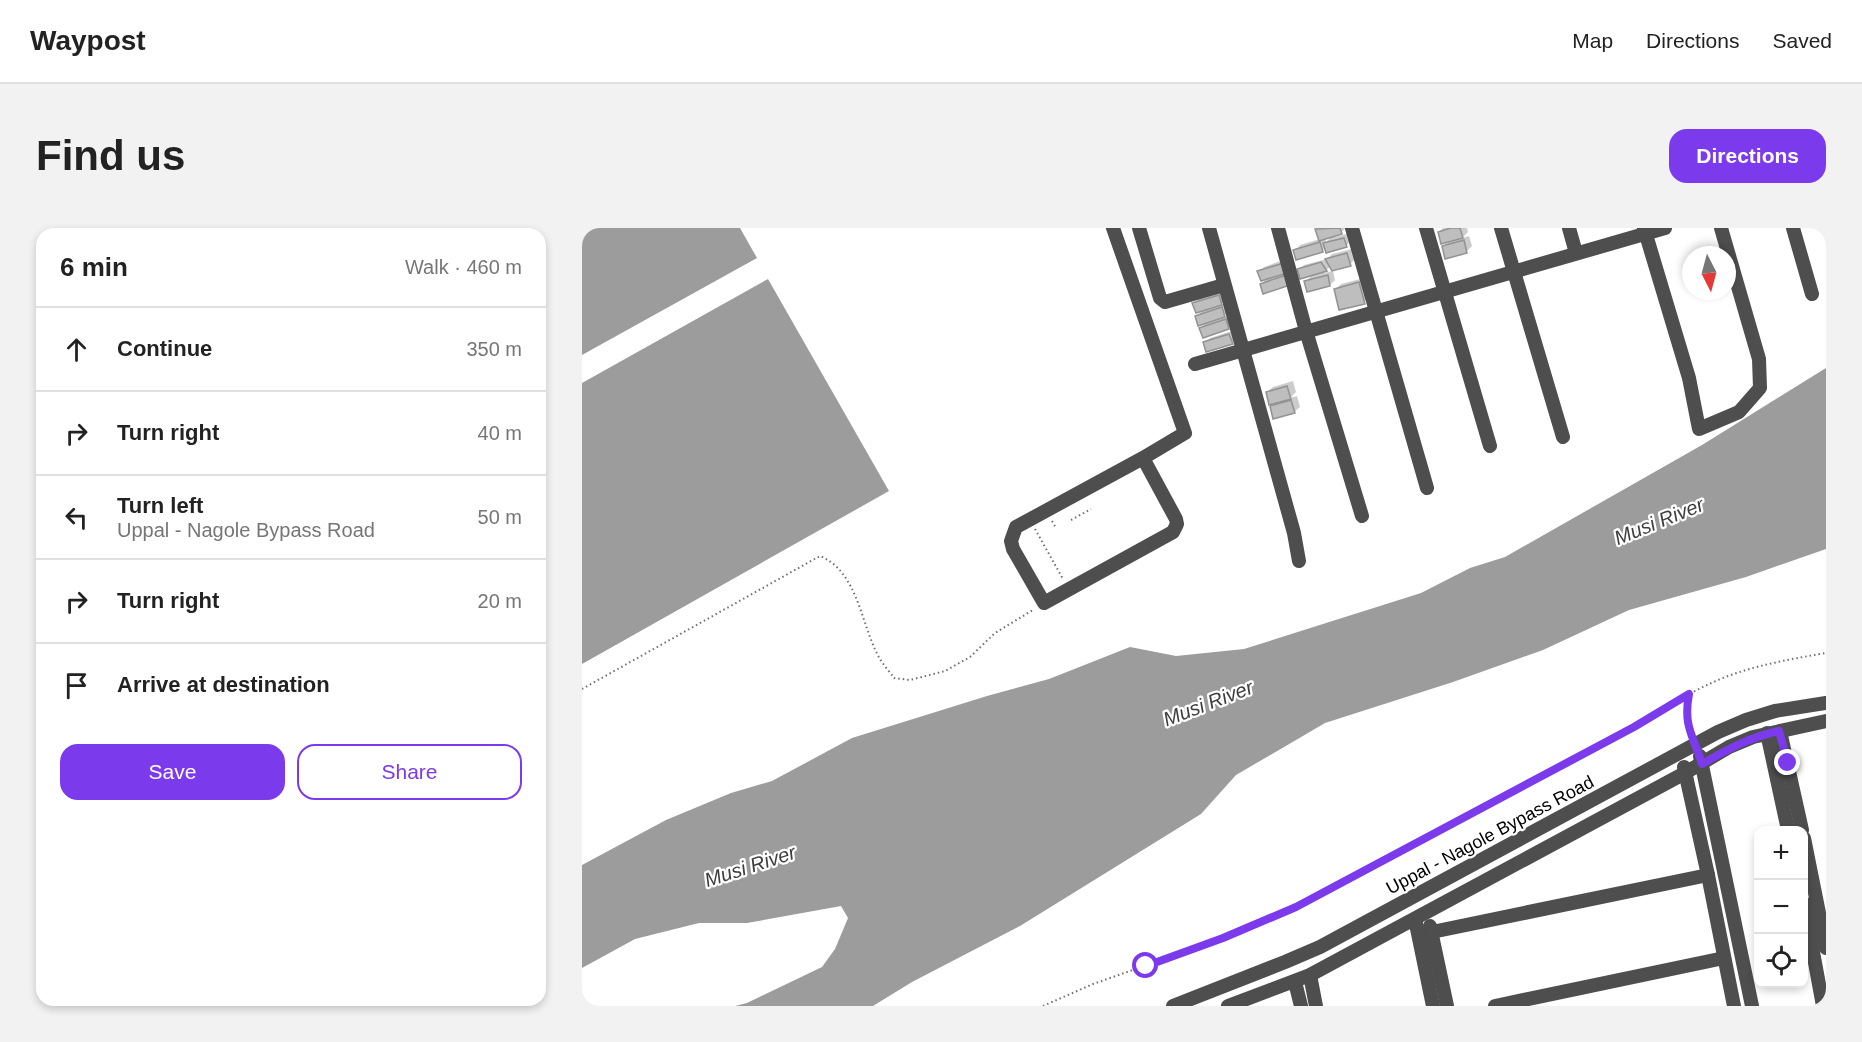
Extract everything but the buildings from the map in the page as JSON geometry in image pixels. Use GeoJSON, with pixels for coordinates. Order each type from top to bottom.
{"type":"FeatureCollection","features":[{"type":"Feature","properties":{"kind":"street"},"geometry":{"type":"LineString","coordinates":[[1113,228],[1185,433],[1016,527],[1011,541],[1013,549],[1044,603],[1173,532],[1176,528],[1176,519],[1143,458]]}},
{"type":"Feature","properties":{"kind":"street"},"geometry":{"type":"LineString","coordinates":[[1139,228],[1160,298],[1165,302],[1224,285]]}},
{"type":"Feature","properties":{"kind":"street"},"geometry":{"type":"LineString","coordinates":[[1209,228],[1294,533],[1299,561]]}},
{"type":"Feature","properties":{"kind":"street"},"geometry":{"type":"LineString","coordinates":[[1278,228],[1306,331],[1362,516]]}},
{"type":"Feature","properties":{"kind":"street"},"geometry":{"type":"LineString","coordinates":[[1352,228],[1427,488]]}},
{"type":"Feature","properties":{"kind":"street"},"geometry":{"type":"LineString","coordinates":[[1426,228],[1490,446]]}},
{"type":"Feature","properties":{"kind":"street"},"geometry":{"type":"LineString","coordinates":[[1501,228],[1563,437]]}},
{"type":"Feature","properties":{"kind":"street"},"geometry":{"type":"LineString","coordinates":[[1569,228],[1576,254]]}},
{"type":"Feature","properties":{"kind":"street"},"geometry":{"type":"LineString","coordinates":[[1195,364],[1576,254],[1645,231],[1665,228]]}},
{"type":"Feature","properties":{"kind":"street"},"geometry":{"type":"LineString","coordinates":[[1645,231],[1689,378],[1700,429],[1739,412],[1760,388],[1759,359],[1721,228]]}},
{"type":"Feature","properties":{"kind":"street"},"geometry":{"type":"LineString","coordinates":[[1793,228],[1812,294]]}},
{"type":"Feature","properties":{"kind":"street","name":"Uppal - Nagole Bypass Road"},"geometry":{"type":"LineString","coordinates":[[1173,1006],[1320,947],[1718,732],[1775,711],[1826,703]]}},
{"type":"Feature","properties":{"kind":"street","name":"Uppal - Nagole Bypass Road"},"geometry":{"type":"LineString","coordinates":[[1228,1006],[1310,975],[1702,764],[1729,747],[1753,737],[1826,721]]}},
{"type":"Feature","properties":{"kind":"street"},"geometry":{"type":"LineString","coordinates":[[1773,732],[1787,826]]}},
{"type":"Feature","properties":{"kind":"street"},"geometry":{"type":"LineString","coordinates":[[1773,732],[1801,826]]}},
{"type":"Feature","properties":{"kind":"street"},"geometry":{"type":"LineString","coordinates":[[1696,745],[1702,764],[1752,1006]]}},
{"type":"Feature","properties":{"kind":"street"},"geometry":{"type":"LineString","coordinates":[[1679,754],[1708,874],[1734,1006]]}},
{"type":"Feature","properties":{"kind":"street"},"geometry":{"type":"LineString","coordinates":[[1808,862],[1826,948]]}},
{"type":"Feature","properties":{"kind":"street"},"geometry":{"type":"LineString","coordinates":[[1432,932],[1708,874]]}},
{"type":"Feature","properties":{"kind":"street"},"geometry":{"type":"LineString","coordinates":[[1427,912],[1447,1006]]}},
{"type":"Feature","properties":{"kind":"street"},"geometry":{"type":"LineString","coordinates":[[1415,919],[1433,1006]]}},
{"type":"Feature","properties":{"kind":"street"},"geometry":{"type":"LineString","coordinates":[[1808,929],[1823,1006]]}},
{"type":"Feature","properties":{"kind":"street"},"geometry":{"type":"LineString","coordinates":[[1495,1006],[1724,958]]}},
{"type":"Feature","properties":{"kind":"street"},"geometry":{"type":"LineString","coordinates":[[1310,975],[1316,1006]]}},
{"type":"Feature","properties":{"kind":"street"},"geometry":{"type":"LineString","coordinates":[[1295,982],[1301,1006]]}},
{"type":"Feature","properties":{"kind":"path"},"geometry":{"type":"LineString","coordinates":[[1071,520],[1092,509]]}},
{"type":"Feature","properties":{"kind":"path"},"geometry":{"type":"LineString","coordinates":[[1029,520],[1069,589]]}},
{"type":"Feature","properties":{"kind":"path"},"geometry":{"type":"LineString","coordinates":[[582,689],[820,556],[832,561],[852,588],[880,659],[894,678],[910,680],[945,671],[970,657],[995,633],[1044,603]]}},
{"type":"Feature","properties":{"kind":"path"},"geometry":{"type":"LineString","coordinates":[[1043,1006],[1093,984],[1223,938],[1296,907],[1634,727],[1689,694],[1724,678],[1764,665],[1826,653]]}},
{"type":"Feature","properties":{"kind":"path"},"geometry":{"type":"LineString","coordinates":[[1689,694],[1687,721],[1690,737],[1696,745]]}},
{"type":"Feature","properties":{"kind":"water"},"geometry":{"type":"Polygon","coordinates":[[[582,228],[740,228],[757,258],[582,355],[582,228]]]}},
{"type":"Feature","properties":{"kind":"water"},"geometry":{"type":"Polygon","coordinates":[[[768,279],[889,491],[582,664],[582,383],[768,279]]]}},
{"type":"Feature","properties":{"kind":"water","name":"Musi River"},"geometry":{"type":"Polygon","coordinates":[[[1826,368],[1826,549],[1746,577],[1629,610],[1543,650],[1325,723],[1236,775],[1201,814],[1020,926],[912,982],[873,1006],[735,1006],[747,1003],[822,967],[835,949],[848,918],[841,906],[747,923],[699,923],[635,939],[582,968],[582,865],[666,820],[731,793],[772,781],[852,738],[1049,679],[1130,647],[1176,656],[1244,649],[1421,593],[1470,568],[1505,557],[1702,445],[1826,368]]]}},
{"type":"Feature","properties":{"kind":"route"},"geometry":{"type":"LineString","coordinates":[[1146,966],[1223,938],[1296,907],[1634,727],[1689,694],[1687,721],[1690,737],[1696,745],[1702,764],[1729,747],[1753,737],[1779,731],[1788,763]]}}]}
